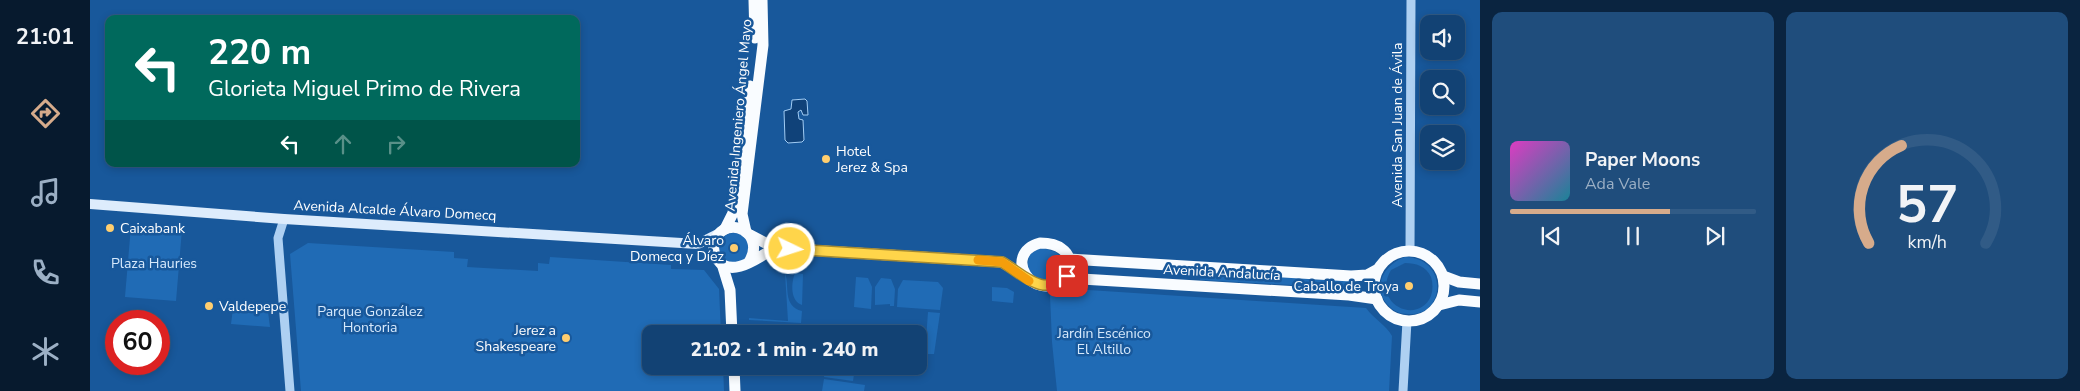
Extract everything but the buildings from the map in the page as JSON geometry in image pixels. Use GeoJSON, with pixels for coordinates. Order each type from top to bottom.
{"type":"FeatureCollection","features":[{"type":"Feature","properties":{"kind":"main road","name":"Avenida Ingeniero Ángel Mayo"},"geometry":{"type":"LineString","coordinates":[[723,231],[733,213],[755,45],[754,0]]}},
{"type":"Feature","properties":{"kind":"main road","name":"Avenida Ingeniero Ángel Mayo"},"geometry":{"type":"LineString","coordinates":[[748,234],[742,214],[763,45],[762,0]]}},
{"type":"Feature","properties":{"kind":"main road","name":"Avenida Alcalde Álvaro Domecq"},"geometry":{"type":"LineString","coordinates":[[90,204],[284,219],[698,244]]}},
{"type":"Feature","properties":{"kind":"main road"},"geometry":{"type":"LineString","coordinates":[[775,248],[735,268],[720,262],[698,244],[723,231],[736,228],[775,248],[1002,262],[1028,280],[1042,286],[1055,284],[1065,278],[1070,268],[1069,259],[1062,248],[1048,243],[1033,245],[1002,262]]}},
{"type":"Feature","properties":{"kind":"main road"},"geometry":{"type":"LineString","coordinates":[[723,231],[715,240],[714,247],[730,290],[732,325]]}},
{"type":"Feature","properties":{"kind":"main road"},"geometry":{"type":"LineString","coordinates":[[730,290],[754,252],[754,245],[748,234]]}},
{"type":"Feature","properties":{"kind":"main road"},"geometry":{"type":"LineString","coordinates":[[1026,277],[1022,266],[1022,257],[1027,250]]}},
{"type":"Feature","properties":{"kind":"main road"},"geometry":{"type":"LineString","coordinates":[[1410,250],[1421,252],[1431,258],[1443,276],[1445,287],[1438,305],[1428,315],[1418,320],[1407,321],[1395,318],[1385,312],[1374,290],[1374,278],[1378,269],[1387,258],[1398,252],[1410,250]]}},
{"type":"Feature","properties":{"kind":"main road","name":"Avenida Andalucía"},"geometry":{"type":"LineString","coordinates":[[1069,259],[1351,276],[1367,275],[1378,269]]}},
{"type":"Feature","properties":{"kind":"main road"},"geometry":{"type":"LineString","coordinates":[[1443,276],[1459,282],[1480,284]]}},
{"type":"Feature","properties":{"kind":"main road","name":"Avenida Andalucía"},"geometry":{"type":"LineString","coordinates":[[1065,278],[1349,294],[1377,299]]}},
{"type":"Feature","properties":{"kind":"main road"},"geometry":{"type":"LineString","coordinates":[[1438,305],[1459,300],[1480,302]]}},
{"type":"Feature","properties":{"kind":"main road"},"geometry":{"type":"LineString","coordinates":[[734,375],[735,391]]}},
{"type":"Feature","properties":{"kind":"street","name":"Avenida San Juan de Ávila"},"geometry":{"type":"LineString","coordinates":[[1410,250],[1411,0]]}},
{"type":"Feature","properties":{"kind":"street"},"geometry":{"type":"LineString","coordinates":[[284,219],[278,238],[290,391]]}},
{"type":"Feature","properties":{"kind":"street"},"geometry":{"type":"LineString","coordinates":[[1403,391],[1407,321]]}},
{"type":"Feature","properties":{"kind":"green space","name":"Plaza Hauries"},"geometry":{"type":"Polygon","coordinates":[[[131,226],[182,229],[176,301],[125,297],[131,226]]]}},
{"type":"Feature","properties":{"kind":"green space"},"geometry":{"type":"Polygon","coordinates":[[[734,233],[745,237],[749,248],[745,259],[734,263],[723,259],[719,248],[723,237],[734,233]]]}},
{"type":"Feature","properties":{"kind":"green space","name":"Parque González Hontoria"},"geometry":{"type":"Polygon","coordinates":[[[308,243],[454,252],[454,258],[468,259],[467,267],[538,271],[538,263],[549,264],[550,257],[671,265],[671,269],[704,270],[719,289],[721,325],[642,325],[642,375],[723,375],[724,391],[301,391],[290,254],[308,243]]]}},
{"type":"Feature","properties":{"kind":"green space"},"geometry":{"type":"Polygon","coordinates":[[[1043,248],[1056,252],[1063,260],[1063,265],[1054,277],[1040,280],[1035,278],[1027,269],[1029,255],[1043,248]]]}},
{"type":"Feature","properties":{"kind":"green space"},"geometry":{"type":"Polygon","coordinates":[[[1405,257],[1419,260],[1429,267],[1435,276],[1437,287],[1435,298],[1430,306],[1421,312],[1408,314],[1397,312],[1383,298],[1381,283],[1383,276],[1386,270],[1405,257]],[[1409,263],[1391,270],[1386,282],[1387,293],[1391,301],[1407,310],[1425,305],[1431,296],[1432,289],[1429,273],[1417,265],[1409,263]]]}},
{"type":"Feature","properties":{"kind":"green space"},"geometry":{"type":"Polygon","coordinates":[[[785,273],[789,300],[792,305],[802,311],[801,323],[749,320],[749,318],[788,321],[785,273]]]}},
{"type":"Feature","properties":{"kind":"green space"},"geometry":{"type":"Polygon","coordinates":[[[795,273],[803,274],[802,305],[793,296],[792,286],[795,273]]]}},
{"type":"Feature","properties":{"kind":"green space"},"geometry":{"type":"Polygon","coordinates":[[[1201,273],[1348,281],[1347,288],[1200,280],[1201,273]]]}},
{"type":"Feature","properties":{"kind":"green space"},"geometry":{"type":"Polygon","coordinates":[[[856,277],[868,278],[872,287],[871,309],[854,307],[856,277]]]}},
{"type":"Feature","properties":{"kind":"green space"},"geometry":{"type":"Polygon","coordinates":[[[881,278],[891,279],[895,289],[894,306],[890,306],[890,304],[875,305],[875,287],[881,278]]]}},
{"type":"Feature","properties":{"kind":"green space"},"geometry":{"type":"Polygon","coordinates":[[[903,280],[938,282],[943,288],[940,310],[897,307],[898,289],[903,280]]]}},
{"type":"Feature","properties":{"kind":"green space"},"geometry":{"type":"Polygon","coordinates":[[[992,287],[1007,288],[1014,292],[1013,303],[992,301],[992,287]]]}},
{"type":"Feature","properties":{"kind":"green space","name":"Jardín Escénico El Altillo"},"geometry":{"type":"Polygon","coordinates":[[[1073,289],[1366,308],[1392,336],[1389,391],[1057,391],[1050,295],[1065,294],[1073,289]]]}},
{"type":"Feature","properties":{"kind":"green space"},"geometry":{"type":"Polygon","coordinates":[[[233,309],[268,312],[270,327],[231,324],[233,309]]]}},
{"type":"Feature","properties":{"kind":"green space"},"geometry":{"type":"Polygon","coordinates":[[[928,312],[940,313],[934,354],[927,354],[928,312]]]}},
{"type":"Feature","properties":{"kind":"green space"},"geometry":{"type":"Polygon","coordinates":[[[824,375],[854,375],[853,381],[824,377],[824,375]]]}},
{"type":"Feature","properties":{"kind":"green space"},"geometry":{"type":"Polygon","coordinates":[[[824,379],[865,385],[864,391],[822,391],[824,379]]]}},
{"type":"Feature","properties":{"kind":"shaded area"},"geometry":{"type":"Polygon","coordinates":[[[805,99],[807,101],[808,115],[803,115],[801,110],[798,112],[799,119],[803,120],[804,140],[802,142],[788,143],[785,140],[784,111],[791,109],[792,100],[805,99]]]}},
{"type":"Feature","properties":{"kind":"slow traffic"},"geometry":{"type":"LineString","coordinates":[[978,260],[1002,262],[1026,277],[1029,281]]}},
{"type":"Feature","properties":{"kind":"place","name":"Hotel Jerez & Spa"},"geometry":{"type":"Point","coordinates":[826,159]}},
{"type":"Feature","properties":{"kind":"place","name":"Caixabank"},"geometry":{"type":"Point","coordinates":[110,228]}},
{"type":"Feature","properties":{"kind":"place","name":"Álvaro Domecq y Díez"},"geometry":{"type":"Point","coordinates":[734,248]}},
{"type":"Feature","properties":{"kind":"place","name":"Caballo de Troya"},"geometry":{"type":"Point","coordinates":[1409,286]}},
{"type":"Feature","properties":{"kind":"place","name":"Valdepepe"},"geometry":{"type":"Point","coordinates":[209,306]}},
{"type":"Feature","properties":{"kind":"place","name":"Jerez a Shakespeare"},"geometry":{"type":"Point","coordinates":[566,338]}},
{"type":"Feature","properties":{"kind":"route"},"geometry":{"type":"LineString","coordinates":[[790,249],[1002,262],[1028,280],[1042,286],[1055,284],[1067,276]]}}]}
